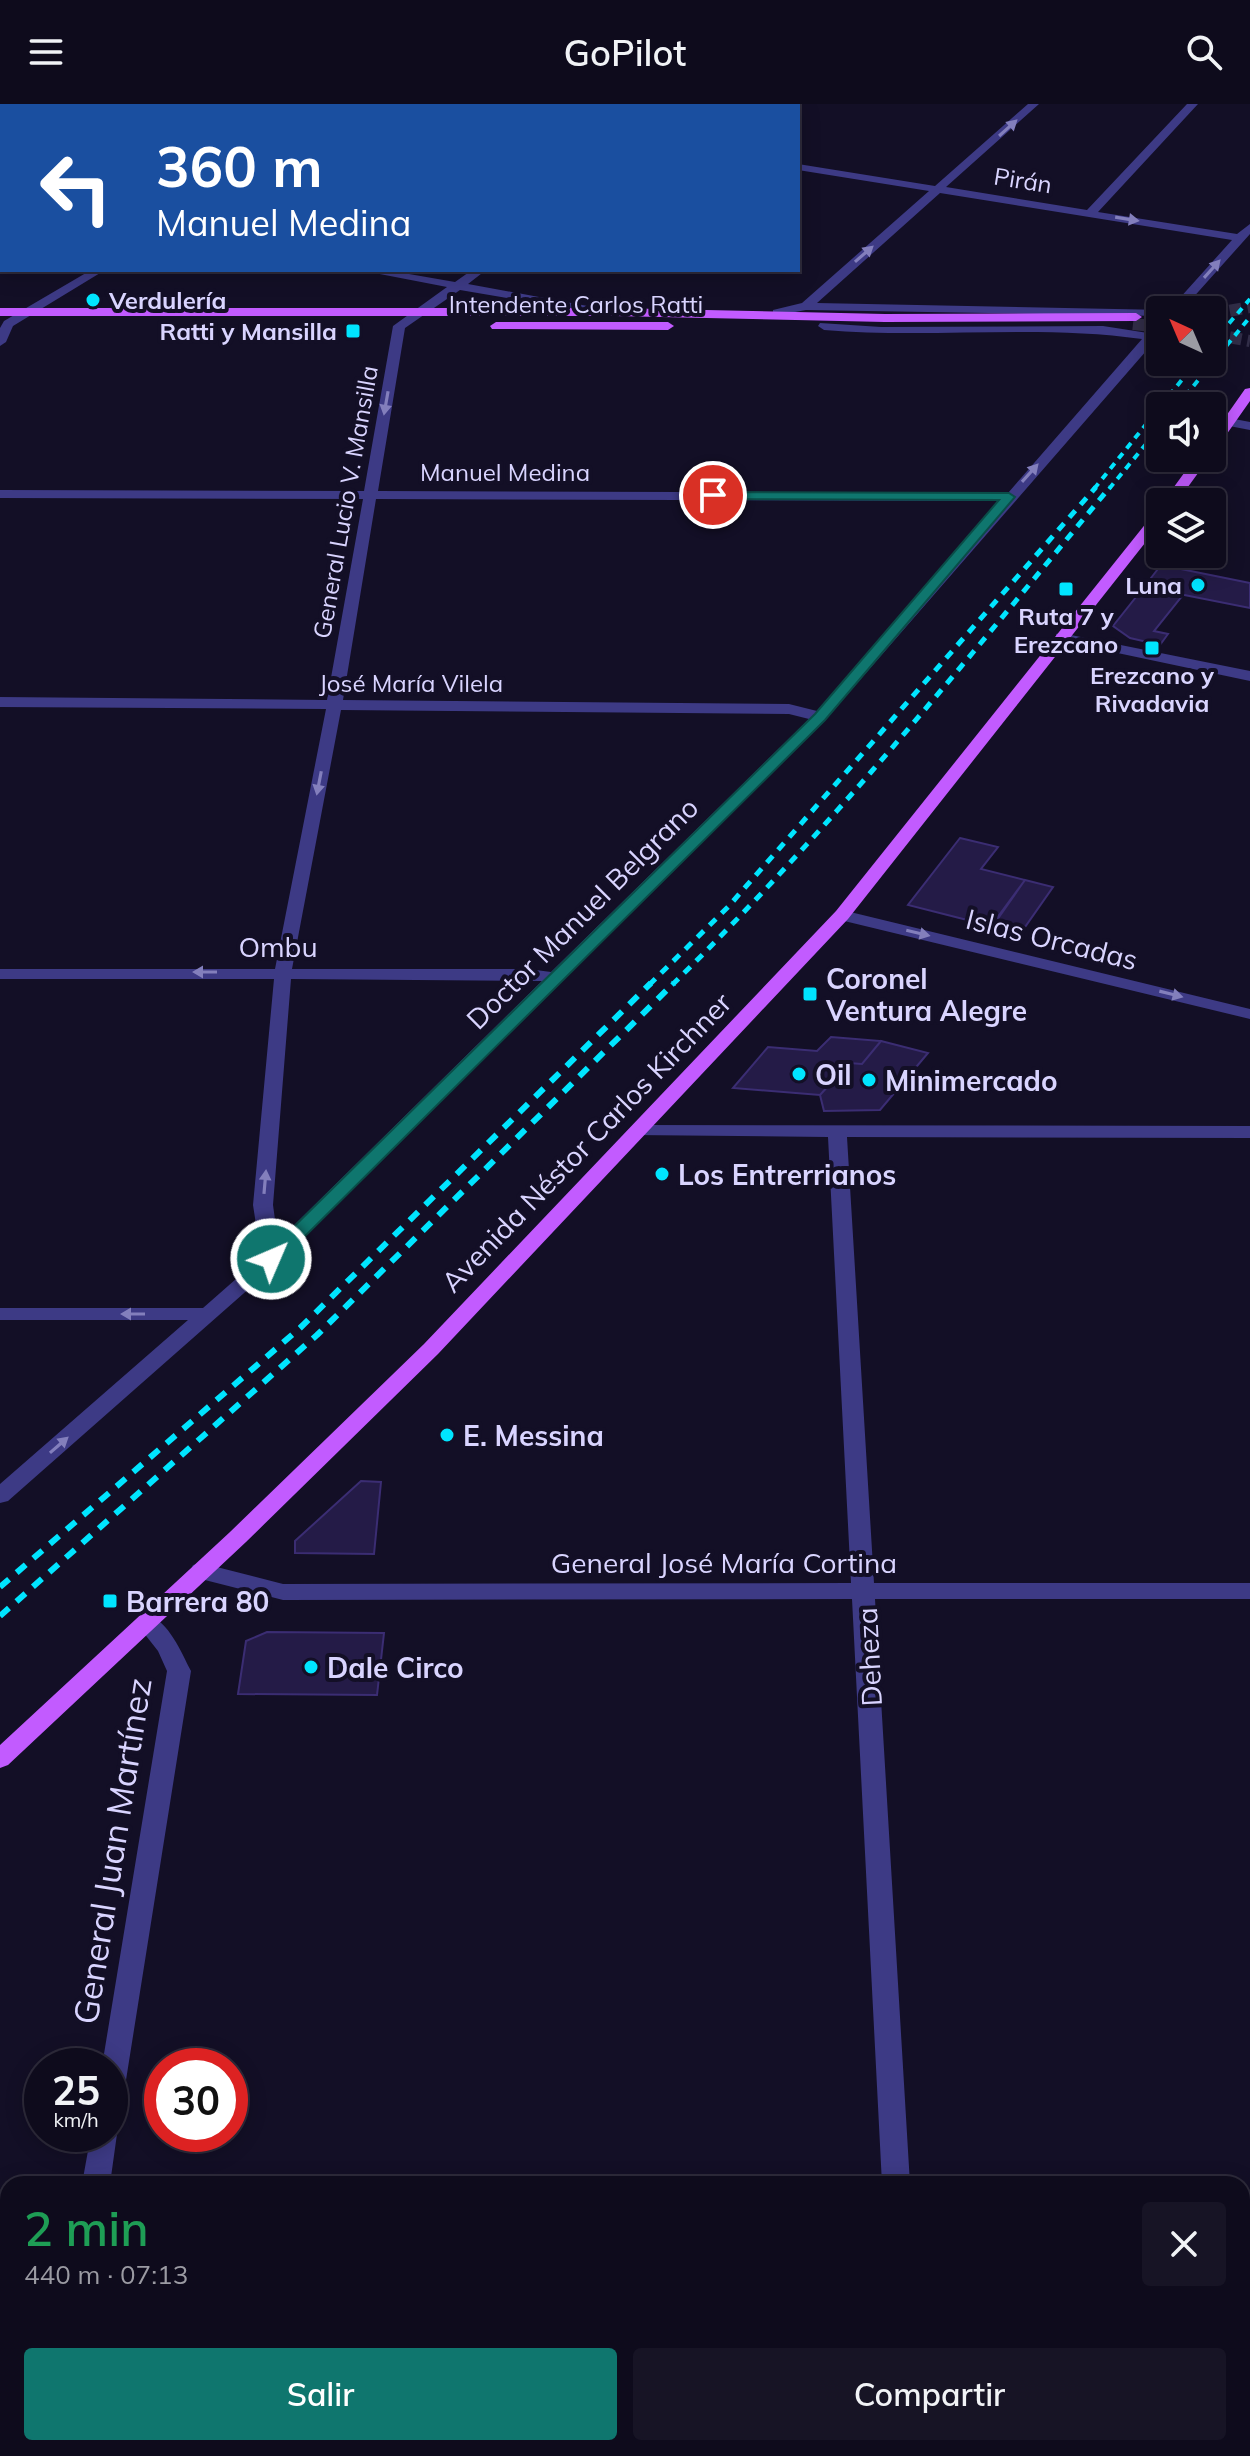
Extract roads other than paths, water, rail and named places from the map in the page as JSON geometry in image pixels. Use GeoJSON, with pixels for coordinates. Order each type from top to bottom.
{"type":"FeatureCollection","features":[{"type":"Feature","properties":{"kind":"main road","name":"Intendente Carlos Ratti"},"geometry":{"type":"LineString","coordinates":[[0,312],[777,313],[885,318],[1134,321],[824,326],[4,324]]}},
{"type":"Feature","properties":{"kind":"main road"},"geometry":{"type":"LineString","coordinates":[[1226,426],[1250,392]]}},
{"type":"Feature","properties":{"kind":"main road","name":"Avenida Néstor Carlos Kirchner"},"geometry":{"type":"LineString","coordinates":[[0,1759],[147,1623],[431,1349],[842,915],[1146,532]]}},
{"type":"Feature","properties":{"kind":"street"},"geometry":{"type":"LineString","coordinates":[[806,306],[1034,104]]}},
{"type":"Feature","properties":{"kind":"street"},"geometry":{"type":"LineString","coordinates":[[1090,213],[1193,104]]}},
{"type":"Feature","properties":{"kind":"street","name":"Pirán"},"geometry":{"type":"LineString","coordinates":[[800,167],[1241,238]]}},
{"type":"Feature","properties":{"kind":"street"},"geometry":{"type":"LineString","coordinates":[[1188,296],[1250,227]]}},
{"type":"Feature","properties":{"kind":"street"},"geometry":{"type":"LineString","coordinates":[[0,342],[4,324],[33,312],[96,272]]}},
{"type":"Feature","properties":{"kind":"street"},"geometry":{"type":"LineString","coordinates":[[377,272],[614,312]]}},
{"type":"Feature","properties":{"kind":"street"},"geometry":{"type":"LineString","coordinates":[[399,326],[423,313],[477,272]]}},
{"type":"Feature","properties":{"kind":"street","name":"Intendente Carlos Ratti"},"geometry":{"type":"LineString","coordinates":[[777,313],[806,306],[1146,312]]}},
{"type":"Feature","properties":{"kind":"street","name":"General Lucio V. Mansilla"},"geometry":{"type":"LineString","coordinates":[[271,1259],[263,1205],[283,972],[334,706],[399,326]]}},
{"type":"Feature","properties":{"kind":"street","name":"Intendente Carlos Ratti"},"geometry":{"type":"LineString","coordinates":[[824,326],[881,331],[1146,332]]}},
{"type":"Feature","properties":{"kind":"street","name":"Doctor Manuel Belgrano"},"geometry":{"type":"LineString","coordinates":[[0,1496],[271,1259],[820,717],[1146,343]]}},
{"type":"Feature","properties":{"kind":"street"},"geometry":{"type":"LineString","coordinates":[[1229,422],[1250,426]]}},
{"type":"Feature","properties":{"kind":"street","name":"Manuel Medina"},"geometry":{"type":"LineString","coordinates":[[0,494],[1009,497]]}},
{"type":"Feature","properties":{"kind":"street"},"geometry":{"type":"LineString","coordinates":[[1061,637],[1250,676]]}},
{"type":"Feature","properties":{"kind":"street","name":"José María Vilela"},"geometry":{"type":"LineString","coordinates":[[0,702],[789,709],[820,717]]}},
{"type":"Feature","properties":{"kind":"street","name":"Islas Orcadas"},"geometry":{"type":"LineString","coordinates":[[842,915],[1250,1014]]}},
{"type":"Feature","properties":{"kind":"street","name":"Ombu"},"geometry":{"type":"LineString","coordinates":[[0,974],[283,972],[528,974],[555,978]]}},
{"type":"Feature","properties":{"kind":"street"},"geometry":{"type":"LineString","coordinates":[[639,1131],[1250,1132]]}},
{"type":"Feature","properties":{"kind":"street","name":"Deheza"},"geometry":{"type":"LineString","coordinates":[[837,1131],[896,2176]]}},
{"type":"Feature","properties":{"kind":"street"},"geometry":{"type":"LineString","coordinates":[[0,1314],[211,1314]]}},
{"type":"Feature","properties":{"kind":"street","name":"General José María Cortina"},"geometry":{"type":"LineString","coordinates":[[201,1571],[283,1592],[1250,1591]]}},
{"type":"Feature","properties":{"kind":"street","name":"General Juan Martínez"},"geometry":{"type":"LineString","coordinates":[[118,2048],[179,1671],[167,1647],[147,1623]]}},
{"type":"Feature","properties":{"kind":"street"},"geometry":{"type":"LineString","coordinates":[[97,2176],[101,2152]]}},
{"type":"Feature","properties":{"kind":"tunnel"},"geometry":{"type":"LineString","coordinates":[[1226,311],[1250,307]]}},
{"type":"Feature","properties":{"kind":"tunnel"},"geometry":{"type":"LineString","coordinates":[[1133,324],[1146,325]]}},
{"type":"Feature","properties":{"kind":"tunnel"},"geometry":{"type":"LineString","coordinates":[[1226,337],[1250,341]]}},
{"type":"Feature","properties":{"kind":"railway"},"geometry":{"type":"LineString","coordinates":[[1226,327],[1250,299]]}},
{"type":"Feature","properties":{"kind":"railway"},"geometry":{"type":"LineString","coordinates":[[1188,392],[1250,317]]}},
{"type":"Feature","properties":{"kind":"railway"},"geometry":{"type":"LineString","coordinates":[[1172,392],[1185,376]]}},
{"type":"Feature","properties":{"kind":"railway"},"geometry":{"type":"LineString","coordinates":[[1094,489],[1146,424]]}},
{"type":"Feature","properties":{"kind":"railway"},"geometry":{"type":"LineString","coordinates":[[1109,489],[1146,444]]}},
{"type":"Feature","properties":{"kind":"railway"},"geometry":{"type":"LineString","coordinates":[[649,985],[728,907],[1096,487]]}},
{"type":"Feature","properties":{"kind":"railway"},"geometry":{"type":"LineString","coordinates":[[673,984],[843,804],[1110,487]]}},
{"type":"Feature","properties":{"kind":"railway"},"geometry":{"type":"LineString","coordinates":[[0,1587],[300,1328],[651,983]]}},
{"type":"Feature","properties":{"kind":"railway"},"geometry":{"type":"LineString","coordinates":[[0,1616],[317,1335],[673,984]]}},
{"type":"Feature","properties":{"kind":"place","name":"Verdulería"},"geometry":{"type":"Point","coordinates":[93,300]}},
{"type":"Feature","properties":{"kind":"place","name":"Ratti y Mansilla"},"geometry":{"type":"Point","coordinates":[353,331]}},
{"type":"Feature","properties":{"kind":"place","name":"Luna"},"geometry":{"type":"Point","coordinates":[1198,585]}},
{"type":"Feature","properties":{"kind":"place","name":"Ruta 7 y Erezcano"},"geometry":{"type":"Point","coordinates":[1066,589]}},
{"type":"Feature","properties":{"kind":"place","name":"Erezcano y Rivadavia"},"geometry":{"type":"Point","coordinates":[1152,648]}},
{"type":"Feature","properties":{"kind":"place","name":"Coronel Ventura Alegre"},"geometry":{"type":"Point","coordinates":[810,994]}},
{"type":"Feature","properties":{"kind":"place","name":"Oil"},"geometry":{"type":"Point","coordinates":[799,1074]}},
{"type":"Feature","properties":{"kind":"place","name":"Minimercado"},"geometry":{"type":"Point","coordinates":[869,1080]}},
{"type":"Feature","properties":{"kind":"place","name":"Los Entrerrianos"},"geometry":{"type":"Point","coordinates":[662,1174]}},
{"type":"Feature","properties":{"kind":"place","name":"E. Messina"},"geometry":{"type":"Point","coordinates":[447,1435]}},
{"type":"Feature","properties":{"kind":"place","name":"Barrera 80"},"geometry":{"type":"Point","coordinates":[110,1601]}},
{"type":"Feature","properties":{"kind":"place","name":"Dale Circo"},"geometry":{"type":"Point","coordinates":[311,1667]}}]}
